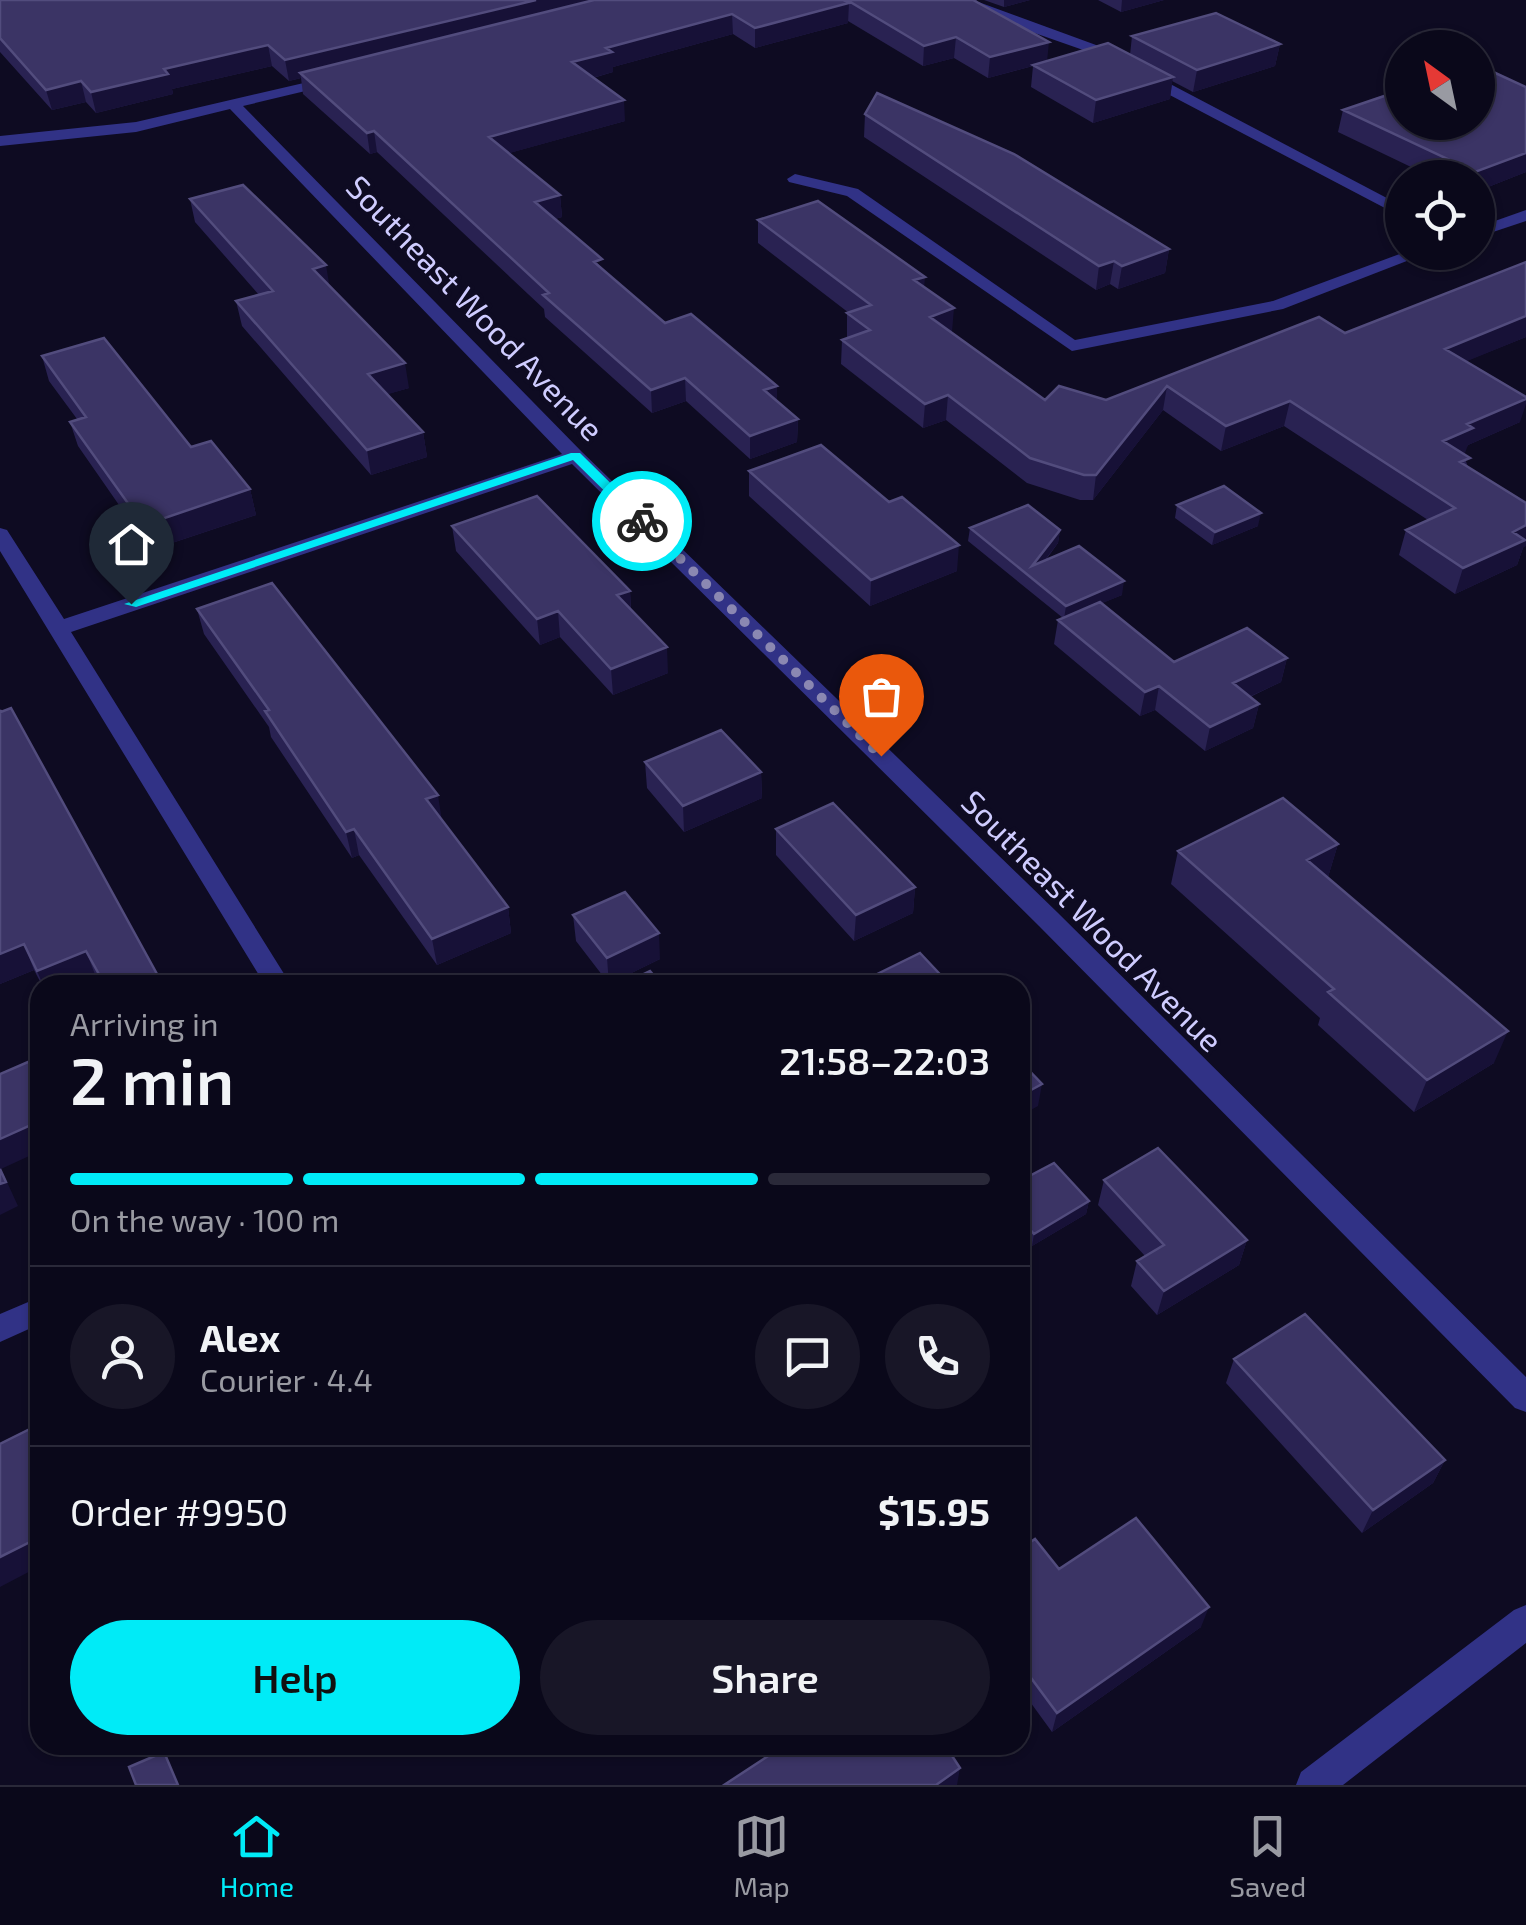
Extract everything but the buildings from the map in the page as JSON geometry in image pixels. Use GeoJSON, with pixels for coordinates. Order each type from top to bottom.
{"type":"FeatureCollection","features":[{"type":"Feature","properties":{"kind":"street"},"geometry":{"type":"LineString","coordinates":[[962,0],[1000,19],[1032,24],[1091,48],[1385,203]]}},
{"type":"Feature","properties":{"kind":"street"},"geometry":{"type":"LineString","coordinates":[[0,141],[90,134],[234,105],[348,76]]}},
{"type":"Feature","properties":{"kind":"street","name":"Southeast Wood Avenue"},"geometry":{"type":"LineString","coordinates":[[234,105],[575,456],[1048,919],[1526,1398]]}},
{"type":"Feature","properties":{"kind":"street"},"geometry":{"type":"LineString","coordinates":[[795,179],[852,192],[1072,346],[1277,305],[1385,266]]}},
{"type":"Feature","properties":{"kind":"street"},"geometry":{"type":"LineString","coordinates":[[1495,226],[1526,215]]}},
{"type":"Feature","properties":{"kind":"street"},"geometry":{"type":"LineString","coordinates":[[57,629],[575,456]]}},
{"type":"Feature","properties":{"kind":"street"},"geometry":{"type":"LineString","coordinates":[[0,534],[272,975]]}},
{"type":"Feature","properties":{"kind":"street"},"geometry":{"type":"LineString","coordinates":[[0,1329],[30,1315]]}},
{"type":"Feature","properties":{"kind":"street"},"geometry":{"type":"LineString","coordinates":[[1314,1785],[1526,1622]]}},
{"type":"Feature","properties":{"kind":"way so far"},"geometry":{"type":"LineString","coordinates":[[642,521],[881,756]]}},
{"type":"Feature","properties":{"kind":"route"},"geometry":{"type":"LineString","coordinates":[[131,604],[575,456],[642,521]]}}]}
